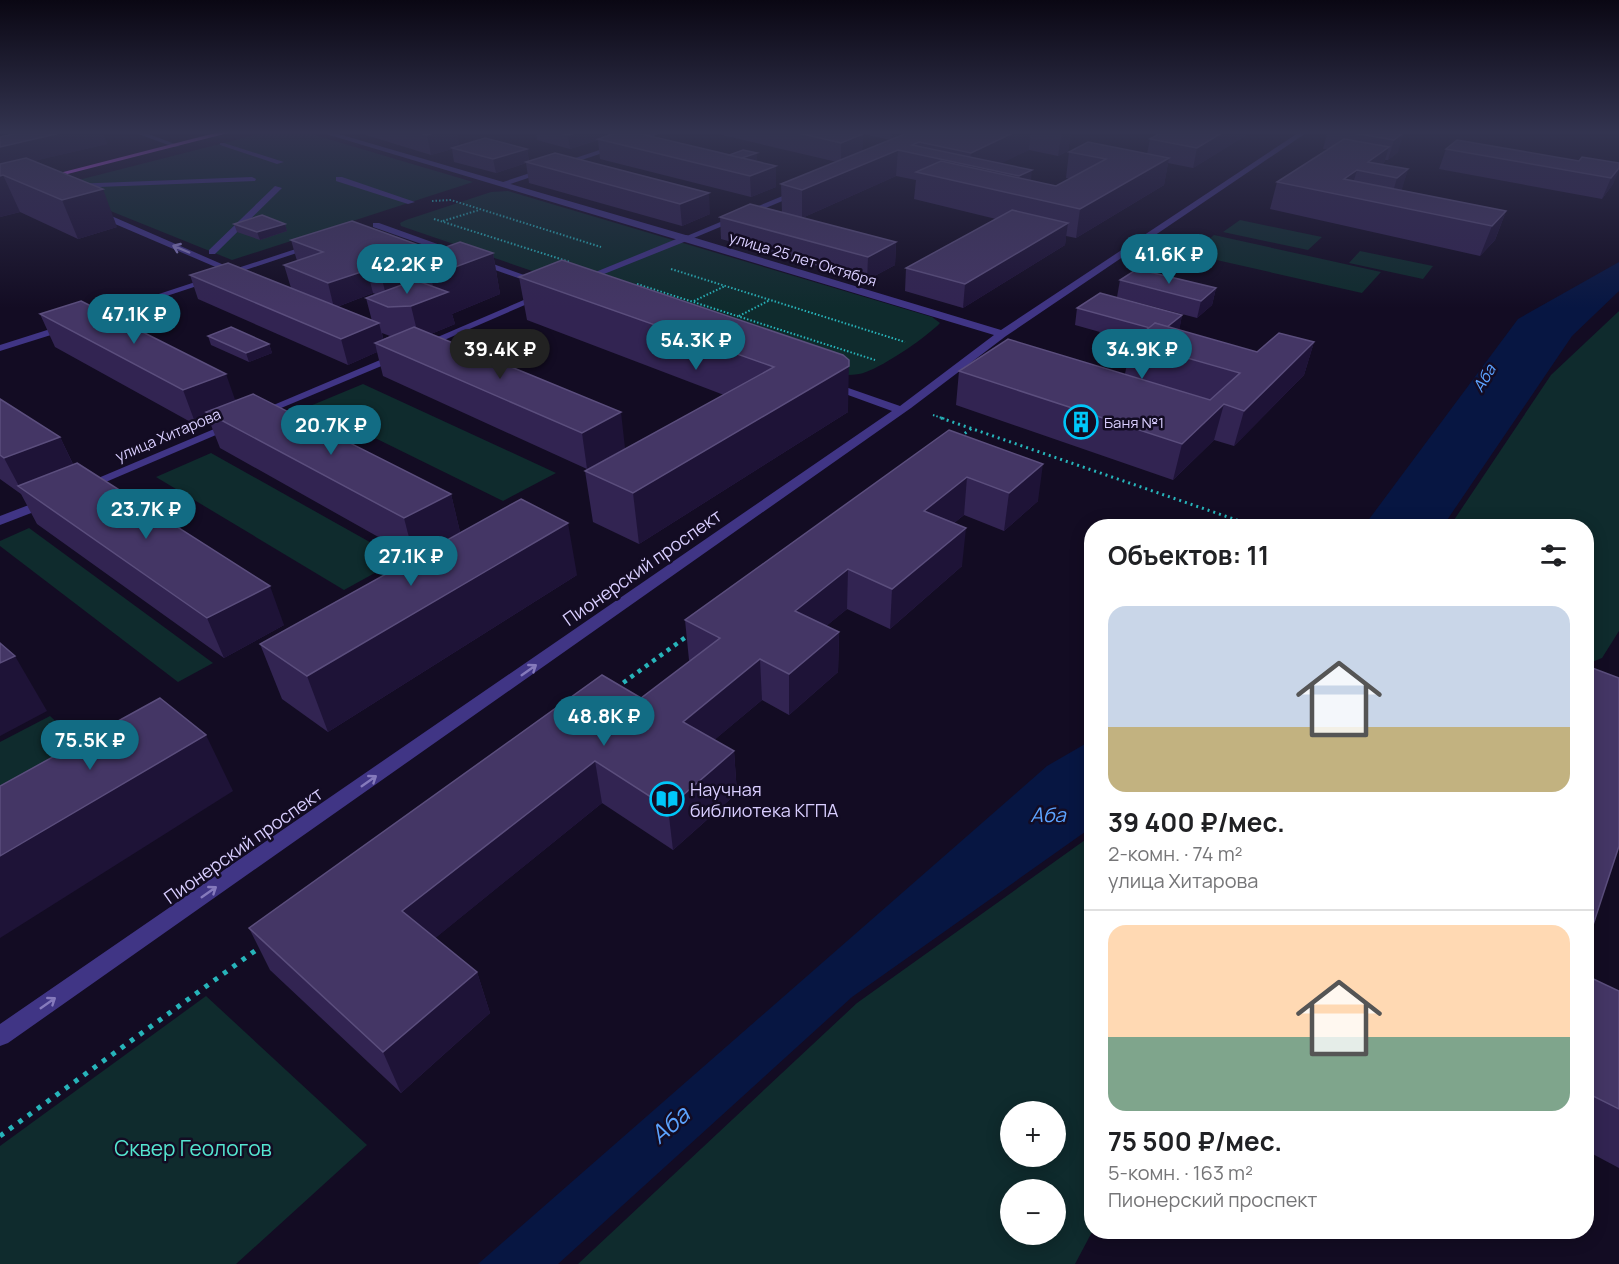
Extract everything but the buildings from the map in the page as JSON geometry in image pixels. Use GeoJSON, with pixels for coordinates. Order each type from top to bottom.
{"type":"FeatureCollection","features":[{"type":"Feature","properties":{"kind":"street"},"geometry":{"type":"LineString","coordinates":[[212,252],[276,190]]}},
{"type":"Feature","properties":{"kind":"street"},"geometry":{"type":"LineString","coordinates":[[373,190],[411,202]]}},
{"type":"Feature","properties":{"kind":"street","name":"улица 25 лет Октября"},"geometry":{"type":"LineString","coordinates":[[522,190],[1002,334]]}},
{"type":"Feature","properties":{"kind":"street","name":"улица Хитарова"},"geometry":{"type":"LineString","coordinates":[[77,489],[558,286],[601,272],[805,190]]}},
{"type":"Feature","properties":{"kind":"street","name":"Пионерский проспект"},"geometry":{"type":"LineString","coordinates":[[0,1036],[904,408],[1002,334],[1218,190]]}},
{"type":"Feature","properties":{"kind":"street"},"geometry":{"type":"LineString","coordinates":[[92,211],[235,272]]}},
{"type":"Feature","properties":{"kind":"street"},"geometry":{"type":"LineString","coordinates":[[365,229],[376,225],[558,286]]}},
{"type":"Feature","properties":{"kind":"street"},"geometry":{"type":"LineString","coordinates":[[0,348],[322,243]]}},
{"type":"Feature","properties":{"kind":"street"},"geometry":{"type":"LineString","coordinates":[[822,383],[904,408]]}},
{"type":"Feature","properties":{"kind":"street"},"geometry":{"type":"LineString","coordinates":[[0,521],[55,498]]}},
{"type":"Feature","properties":{"kind":"path"},"geometry":{"type":"LineString","coordinates":[[443,221],[480,209]]}},
{"type":"Feature","properties":{"kind":"path"},"geometry":{"type":"LineString","coordinates":[[433,218],[875,360]]}},
{"type":"Feature","properties":{"kind":"path"},"geometry":{"type":"LineString","coordinates":[[693,302],[726,286]]}},
{"type":"Feature","properties":{"kind":"path"},"geometry":{"type":"LineString","coordinates":[[739,316],[771,300]]}},
{"type":"Feature","properties":{"kind":"path"},"geometry":{"type":"LineString","coordinates":[[904,408],[972,428],[1234,519]]}},
{"type":"Feature","properties":{"kind":"path"},"geometry":{"type":"LineString","coordinates":[[952,442],[972,428]]}},
{"type":"Feature","properties":{"kind":"path"},"geometry":{"type":"LineString","coordinates":[[606,695],[693,632]]}},
{"type":"Feature","properties":{"kind":"path"},"geometry":{"type":"LineString","coordinates":[[0,1136],[269,940]]}},
{"type":"Feature","properties":{"kind":"green space"},"geometry":{"type":"Polygon","coordinates":[[[58,190],[448,190],[232,260],[58,190]]]}},
{"type":"Feature","properties":{"kind":"green space"},"geometry":{"type":"Polygon","coordinates":[[[508,191],[932,317],[940,323],[905,350],[874,369],[858,374],[833,374],[401,226],[400,223],[491,192],[508,191]]]}},
{"type":"Feature","properties":{"kind":"green space"},"geometry":{"type":"Polygon","coordinates":[[[1240,220],[1322,237],[1308,250],[1223,232],[1240,220]]]}},
{"type":"Feature","properties":{"kind":"green space"},"geometry":{"type":"Polygon","coordinates":[[[1214,235],[1381,272],[1362,293],[1190,254],[1214,235]]]}},
{"type":"Feature","properties":{"kind":"green space"},"geometry":{"type":"Polygon","coordinates":[[[1360,251],[1433,266],[1423,279],[1349,263],[1360,251]]]}},
{"type":"Feature","properties":{"kind":"green space"},"geometry":{"type":"Polygon","coordinates":[[[1619,311],[1619,631],[1602,658],[1594,661],[1594,519],[1455,519],[1551,375],[1619,311]]]}},
{"type":"Feature","properties":{"kind":"green space"},"geometry":{"type":"Polygon","coordinates":[[[363,384],[556,473],[503,501],[310,406],[363,384]]]}},
{"type":"Feature","properties":{"kind":"green space"},"geometry":{"type":"Polygon","coordinates":[[[211,453],[400,559],[344,590],[156,477],[211,453]]]}},
{"type":"Feature","properties":{"kind":"green space"},"geometry":{"type":"Polygon","coordinates":[[[29,528],[213,663],[178,682],[0,546],[0,541],[29,528]]]}},
{"type":"Feature","properties":{"kind":"green space"},"geometry":{"type":"Polygon","coordinates":[[[50,716],[79,743],[0,786],[0,742],[50,716]]]}},
{"type":"Feature","properties":{"kind":"green space"},"geometry":{"type":"Polygon","coordinates":[[[1084,841],[1084,1239],[1088,1239],[1075,1264],[578,1264],[857,1003],[1084,841]]]}},
{"type":"Feature","properties":{"kind":"green space","name":"Сквер Геологов"},"geometry":{"type":"Polygon","coordinates":[[[206,996],[367,1145],[236,1264],[0,1264],[0,1146],[206,996]]]}},
{"type":"Feature","properties":{"kind":"water","name":"Аба"},"geometry":{"type":"Polygon","coordinates":[[[1619,262],[1619,291],[1572,336],[1448,519],[1369,519],[1518,319],[1619,262]]]}},
{"type":"Feature","properties":{"kind":"water","name":"Аба"},"geometry":{"type":"Polygon","coordinates":[[[1084,745],[1084,833],[852,997],[558,1264],[478,1264],[1047,766],[1084,745]]]}},
{"type":"Feature","properties":{"kind":"place","name":"Баня №1"},"geometry":{"type":"Point","coordinates":[1081,422]}},
{"type":"Feature","properties":{"kind":"place","name":"Научная библиотека КГПА"},"geometry":{"type":"Point","coordinates":[667,799]}}]}
